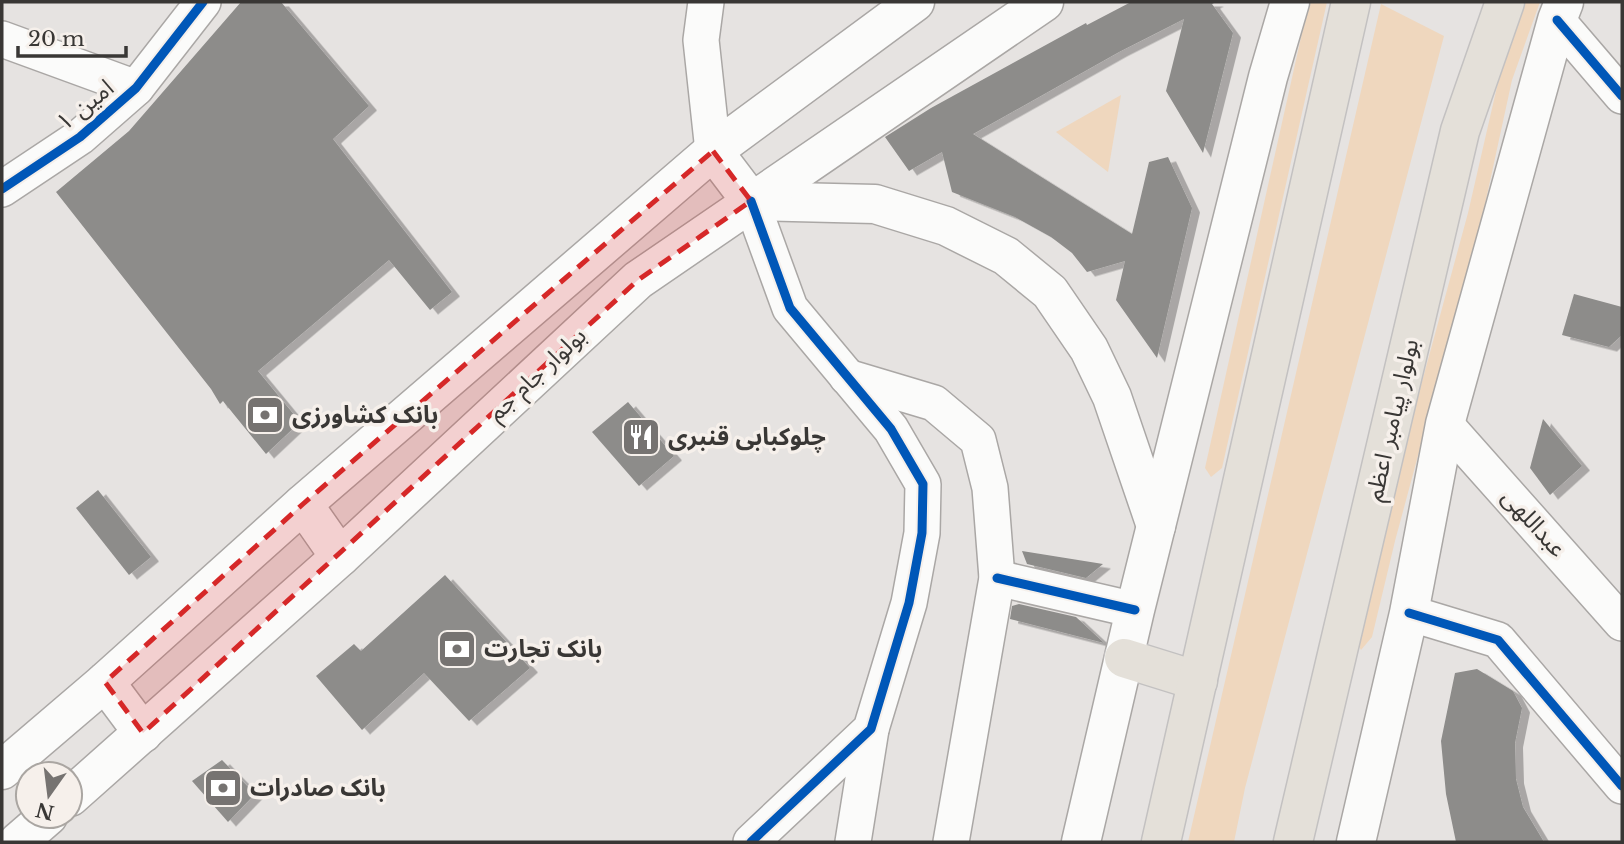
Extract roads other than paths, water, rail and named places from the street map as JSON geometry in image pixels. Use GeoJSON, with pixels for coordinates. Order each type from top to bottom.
{"type":"FeatureCollection","features":[{"type":"Feature","properties":{"kind":"main road"},"geometry":{"type":"LineString","coordinates":[[2,770],[106,682],[303,504],[713,151],[915,2]]}},
{"type":"Feature","properties":{"kind":"main road","name":"بولوار جام جم"},"geometry":{"type":"LineString","coordinates":[[84,785],[340,557],[638,280],[1044,2]]}},
{"type":"Feature","properties":{"kind":"main road"},"geometry":{"type":"LineString","coordinates":[[1081,842],[1135,610],[1268,78],[1290,2]]}},
{"type":"Feature","properties":{"kind":"main road"},"geometry":{"type":"LineString","coordinates":[[1161,842],[1351,2]]}},
{"type":"Feature","properties":{"kind":"main road","name":"بولوار پیامبر اعظم"},"geometry":{"type":"LineString","coordinates":[[1293,842],[1460,131],[1504,2]]}},
{"type":"Feature","properties":{"kind":"main road"},"geometry":{"type":"LineString","coordinates":[[1356,842],[1409,614],[1445,424],[1560,11]]}},
{"type":"Feature","properties":{"kind":"main road"},"geometry":{"type":"LineString","coordinates":[[713,151],[751,201],[875,204],[946,226],[1006,256],[1050,292],[1089,349],[1112,397],[1156,526]]}},
{"type":"Feature","properties":{"kind":"main road"},"geometry":{"type":"LineString","coordinates":[[303,504],[340,557]]}},
{"type":"Feature","properties":{"kind":"main road"},"geometry":{"type":"LineString","coordinates":[[1124,658],[1198,681]]}},
{"type":"Feature","properties":{"kind":"main road"},"geometry":{"type":"LineString","coordinates":[[106,682],[143,733]]}},
{"type":"Feature","properties":{"kind":"main road"},"geometry":{"type":"LineString","coordinates":[[18,842],[32,830]]}},
{"type":"Feature","properties":{"kind":"street","name":"امین ۱"},"geometry":{"type":"LineString","coordinates":[[2,189],[80,137],[136,88],[203,2]]}},
{"type":"Feature","properties":{"kind":"street"},"geometry":{"type":"LineString","coordinates":[[706,2],[701,40],[713,151]]}},
{"type":"Feature","properties":{"kind":"street"},"geometry":{"type":"LineString","coordinates":[[1560,11],[1622,96]]}},
{"type":"Feature","properties":{"kind":"street"},"geometry":{"type":"LineString","coordinates":[[2,39],[136,88]]}},
{"type":"Feature","properties":{"kind":"street"},"geometry":{"type":"LineString","coordinates":[[751,201],[790,308],[891,429],[923,484],[922,533],[909,603],[871,729],[853,842]]}},
{"type":"Feature","properties":{"kind":"street"},"geometry":{"type":"LineString","coordinates":[[847,377],[934,403],[978,440],[990,488],[997,578],[951,842]]}},
{"type":"Feature","properties":{"kind":"street","name":"عبداللهی"},"geometry":{"type":"LineString","coordinates":[[1445,424],[1622,623]]}},
{"type":"Feature","properties":{"kind":"street"},"geometry":{"type":"LineString","coordinates":[[997,578],[1135,610]]}},
{"type":"Feature","properties":{"kind":"street"},"geometry":{"type":"LineString","coordinates":[[1409,614],[1499,640],[1622,786]]}},
{"type":"Feature","properties":{"kind":"street"},"geometry":{"type":"LineString","coordinates":[[751,842],[871,729]]}},
{"type":"Feature","properties":{"kind":"place","name":"بانک کشاورزی"},"geometry":{"type":"Point","coordinates":[265,415]}},
{"type":"Feature","properties":{"kind":"place","name":"چلوکبابی قنبری"},"geometry":{"type":"Point","coordinates":[641,437]}},
{"type":"Feature","properties":{"kind":"place","name":"بانک تجارت"},"geometry":{"type":"Point","coordinates":[457,649]}},
{"type":"Feature","properties":{"kind":"place","name":"بانک صادرات"},"geometry":{"type":"Point","coordinates":[223,788]}}]}
